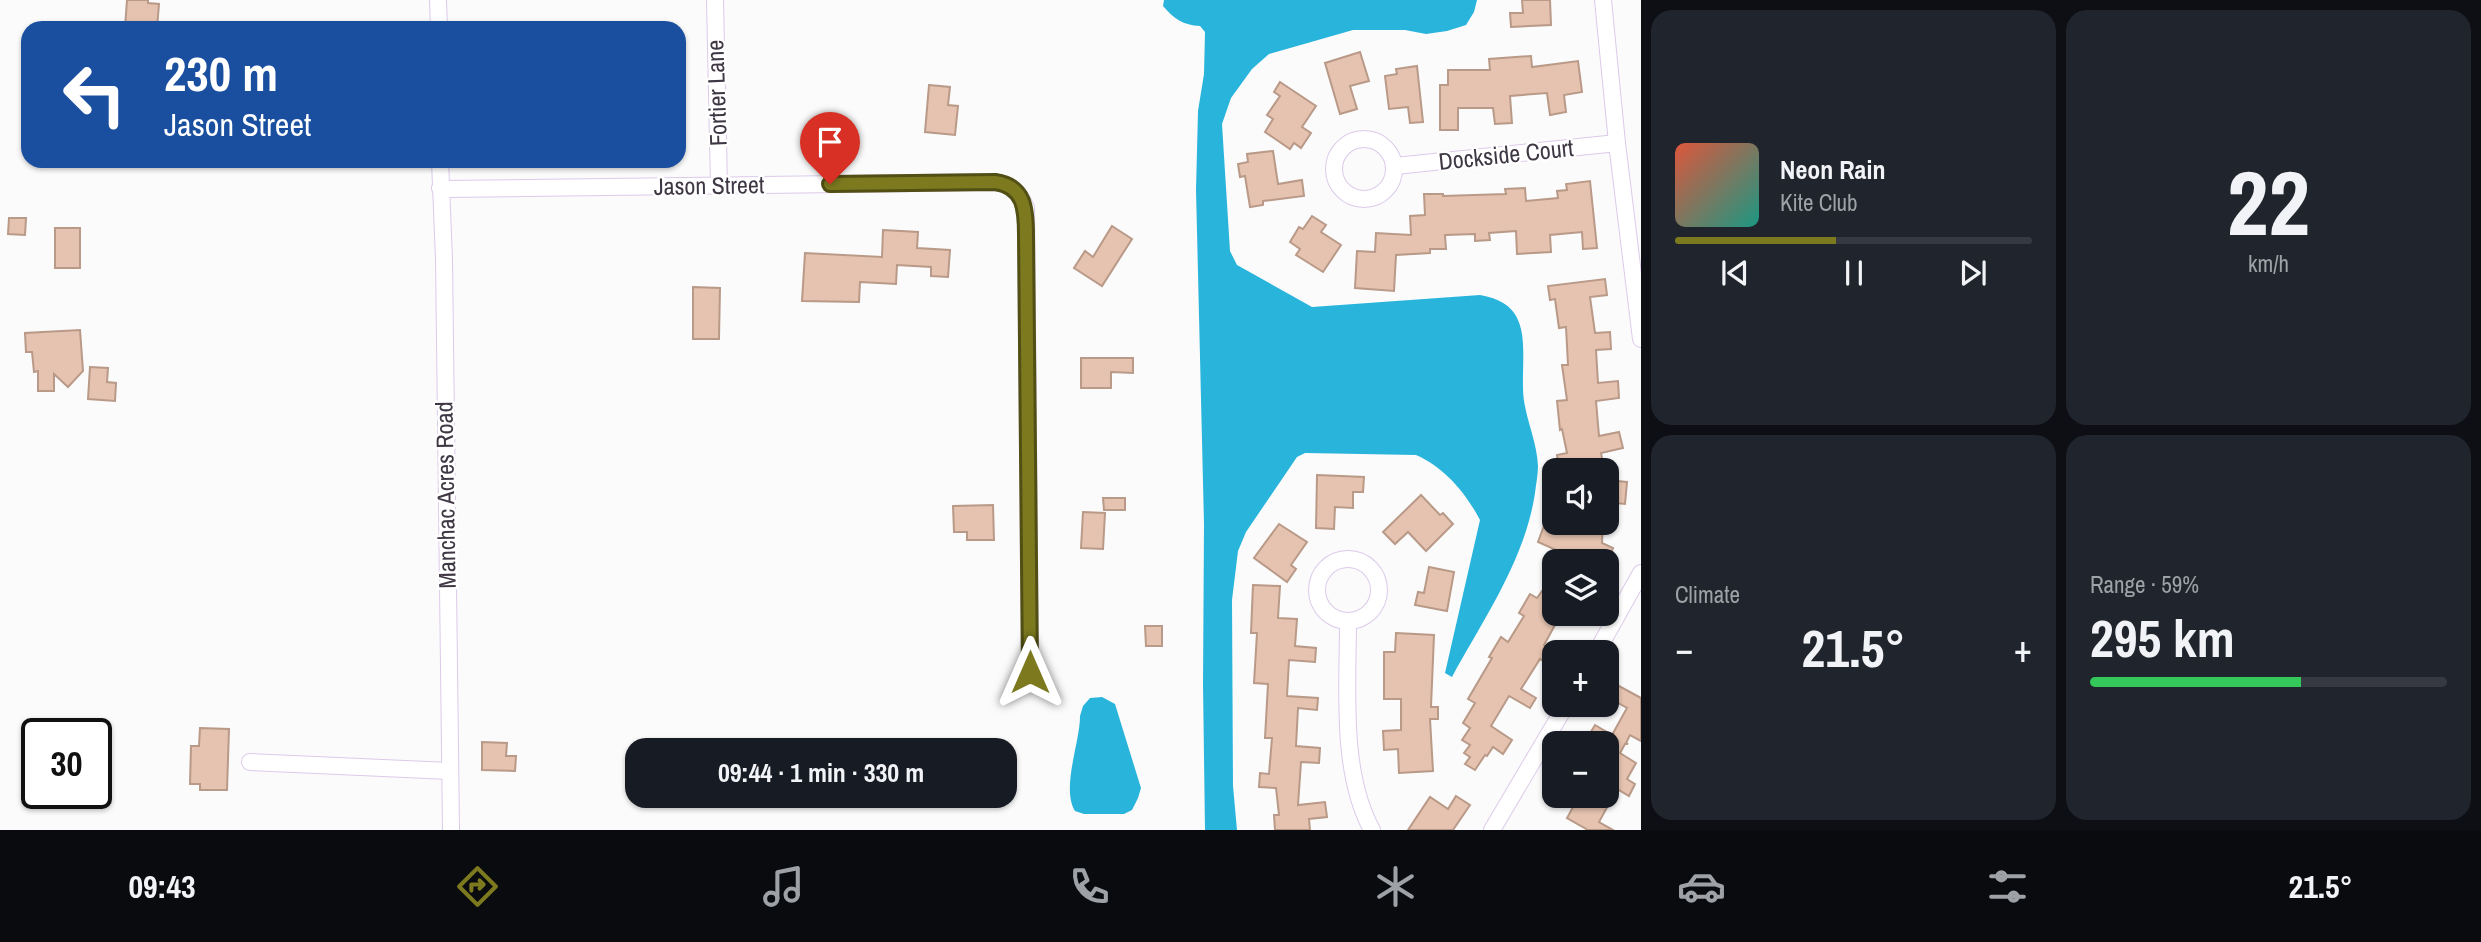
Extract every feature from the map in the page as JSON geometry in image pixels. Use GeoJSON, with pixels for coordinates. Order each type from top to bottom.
{"type":"FeatureCollection","features":[{"type":"Feature","properties":{"kind":"street"},"geometry":{"type":"LineString","coordinates":[[438,0],[439,21]]}},
{"type":"Feature","properties":{"kind":"street","name":"Fortier Lane"},"geometry":{"type":"LineString","coordinates":[[715,0],[719,186]]}},
{"type":"Feature","properties":{"kind":"street"},"geometry":{"type":"LineString","coordinates":[[1603,0],[1641,339]]}},
{"type":"Feature","properties":{"kind":"street","name":"Dockside Court"},"geometry":{"type":"LineString","coordinates":[[1395,166],[1617,143]]}},
{"type":"Feature","properties":{"kind":"street","name":"Manchac Acres Road"},"geometry":{"type":"LineString","coordinates":[[440,168],[444,259],[451,830]]}},
{"type":"Feature","properties":{"kind":"street","name":"Jason Street"},"geometry":{"type":"LineString","coordinates":[[440,188],[995,182],[1011,186],[1026,208],[1030,672]]}},
{"type":"Feature","properties":{"kind":"street"},"geometry":{"type":"LineString","coordinates":[[1603,640],[1641,573]]}},
{"type":"Feature","properties":{"kind":"street"},"geometry":{"type":"LineString","coordinates":[[1348,621],[1351,768],[1358,798],[1372,830]]}},
{"type":"Feature","properties":{"kind":"street"},"geometry":{"type":"LineString","coordinates":[[1492,830],[1559,717]]}},
{"type":"Feature","properties":{"kind":"street"},"geometry":{"type":"LineString","coordinates":[[250,762],[450,771]]}},
{"type":"Feature","properties":{"kind":"water"},"geometry":{"type":"Polygon","coordinates":[[[1164,0],[1477,0],[1466,25],[1447,31],[1426,34],[1405,30],[1353,30],[1269,54],[1252,69],[1231,98],[1222,124],[1230,251],[1237,265],[1312,307],[1480,295],[1509,307],[1517,317],[1521,329],[1524,398],[1538,466],[1530,518],[1513,565],[1452,677],[1445,673],[1480,520],[1468,500],[1436,466],[1416,455],[1305,453],[1297,457],[1246,532],[1238,551],[1232,600],[1233,786],[1237,830],[1205,830],[1204,524],[1196,190],[1198,111],[1204,74],[1205,32],[1200,26],[1175,18],[1163,6],[1164,0]]]}},
{"type":"Feature","properties":{"kind":"water"},"geometry":{"type":"Polygon","coordinates":[[[1102,697],[1115,704],[1141,788],[1132,810],[1124,814],[1084,814],[1075,811],[1071,801],[1070,778],[1080,716],[1083,706],[1090,698],[1102,697]]]}},
{"type":"Feature","properties":{"kind":"building"},"geometry":{"type":"Polygon","coordinates":[[[127,0],[148,0],[148,3],[159,4],[158,21],[126,21],[127,0]]]}},
{"type":"Feature","properties":{"kind":"building"},"geometry":{"type":"Polygon","coordinates":[[[1522,0],[1550,0],[1551,25],[1511,27],[1510,13],[1523,13],[1522,0]]]}},
{"type":"Feature","properties":{"kind":"building"},"geometry":{"type":"Polygon","coordinates":[[[1360,52],[1369,81],[1350,86],[1357,109],[1340,114],[1325,63],[1360,52]]]}},
{"type":"Feature","properties":{"kind":"building"},"geometry":{"type":"Polygon","coordinates":[[[1531,56],[1532,67],[1578,61],[1582,92],[1564,95],[1566,112],[1550,115],[1547,93],[1510,96],[1512,123],[1495,124],[1493,108],[1458,108],[1458,130],[1440,130],[1440,85],[1448,85],[1448,70],[1490,70],[1489,59],[1531,56]]]}},
{"type":"Feature","properties":{"kind":"building"},"geometry":{"type":"Polygon","coordinates":[[[1417,66],[1423,122],[1410,123],[1408,107],[1389,109],[1385,76],[1397,74],[1396,69],[1417,66]]]}},
{"type":"Feature","properties":{"kind":"building"},"geometry":{"type":"Polygon","coordinates":[[[1280,82],[1316,106],[1302,127],[1311,133],[1301,148],[1294,143],[1290,149],[1265,132],[1273,119],[1267,115],[1280,96],[1274,92],[1280,82]]]}},
{"type":"Feature","properties":{"kind":"building"},"geometry":{"type":"Polygon","coordinates":[[[929,85],[950,87],[948,105],[958,106],[955,135],[925,132],[929,85]]]}},
{"type":"Feature","properties":{"kind":"building"},"geometry":{"type":"Polygon","coordinates":[[[1273,151],[1278,184],[1302,180],[1304,196],[1263,201],[1263,205],[1250,207],[1245,176],[1240,177],[1238,164],[1248,162],[1247,154],[1273,151]]]}},
{"type":"Feature","properties":{"kind":"building"},"geometry":{"type":"Polygon","coordinates":[[[1590,181],[1597,248],[1583,249],[1582,232],[1550,235],[1551,252],[1517,254],[1516,231],[1489,233],[1490,240],[1475,241],[1475,234],[1445,235],[1446,249],[1396,255],[1394,291],[1355,288],[1357,251],[1375,252],[1376,233],[1411,235],[1410,216],[1425,215],[1424,194],[1506,194],[1505,189],[1525,188],[1526,201],[1558,198],[1557,191],[1567,190],[1566,184],[1590,181]]]}},
{"type":"Feature","properties":{"kind":"building"},"geometry":{"type":"Polygon","coordinates":[[[1312,216],[1326,225],[1321,232],[1341,245],[1323,272],[1296,255],[1300,249],[1290,242],[1299,227],[1303,229],[1312,216]]]}},
{"type":"Feature","properties":{"kind":"building"},"geometry":{"type":"Polygon","coordinates":[[[9,218],[26,218],[25,235],[8,234],[9,218]]]}},
{"type":"Feature","properties":{"kind":"building"},"geometry":{"type":"Polygon","coordinates":[[[1112,226],[1132,239],[1102,286],[1074,268],[1085,251],[1093,257],[1112,226]]]}},
{"type":"Feature","properties":{"kind":"building"},"geometry":{"type":"Polygon","coordinates":[[[55,228],[80,228],[80,268],[55,268],[55,228]]]}},
{"type":"Feature","properties":{"kind":"building"},"geometry":{"type":"Polygon","coordinates":[[[883,230],[918,232],[917,248],[950,250],[948,277],[931,276],[931,267],[897,265],[896,284],[860,282],[859,302],[802,301],[805,253],[882,257],[883,230]]]}},
{"type":"Feature","properties":{"kind":"building"},"geometry":{"type":"Polygon","coordinates":[[[1605,279],[1607,295],[1590,297],[1595,333],[1610,332],[1611,349],[1596,350],[1598,383],[1618,381],[1619,398],[1596,401],[1599,436],[1619,432],[1623,448],[1601,453],[1602,458],[1558,458],[1557,455],[1567,453],[1562,429],[1560,430],[1557,401],[1567,400],[1562,365],[1568,365],[1566,327],[1559,328],[1555,299],[1550,300],[1548,286],[1605,279]]]}},
{"type":"Feature","properties":{"kind":"building"},"geometry":{"type":"Polygon","coordinates":[[[693,287],[720,288],[719,339],[693,339],[693,287]]]}},
{"type":"Feature","properties":{"kind":"building"},"geometry":{"type":"Polygon","coordinates":[[[80,330],[83,371],[68,387],[54,374],[54,391],[38,391],[38,371],[34,372],[32,352],[26,352],[25,333],[80,330]]]}},
{"type":"Feature","properties":{"kind":"building"},"geometry":{"type":"Polygon","coordinates":[[[1081,358],[1133,358],[1133,373],[1111,372],[1111,388],[1081,388],[1081,358]]]}},
{"type":"Feature","properties":{"kind":"building"},"geometry":{"type":"Polygon","coordinates":[[[90,367],[108,368],[107,382],[116,383],[115,401],[88,399],[90,367]]]}},
{"type":"Feature","properties":{"kind":"building"},"geometry":{"type":"Polygon","coordinates":[[[1317,475],[1364,477],[1363,492],[1353,492],[1353,508],[1335,507],[1334,529],[1316,528],[1317,475]]]}},
{"type":"Feature","properties":{"kind":"building"},"geometry":{"type":"Polygon","coordinates":[[[1619,481],[1627,482],[1625,504],[1619,503],[1619,481]]]}},
{"type":"Feature","properties":{"kind":"building"},"geometry":{"type":"Polygon","coordinates":[[[1421,495],[1453,524],[1426,551],[1408,532],[1395,544],[1383,532],[1421,495]]]}},
{"type":"Feature","properties":{"kind":"building"},"geometry":{"type":"Polygon","coordinates":[[[1103,498],[1125,498],[1125,510],[1104,510],[1103,498]]]}},
{"type":"Feature","properties":{"kind":"building"},"geometry":{"type":"Polygon","coordinates":[[[993,505],[994,540],[967,540],[967,532],[954,532],[953,506],[993,505]]]}},
{"type":"Feature","properties":{"kind":"building"},"geometry":{"type":"Polygon","coordinates":[[[1083,512],[1105,513],[1103,549],[1081,548],[1083,512]]]}},
{"type":"Feature","properties":{"kind":"building"},"geometry":{"type":"Polygon","coordinates":[[[1279,524],[1307,542],[1291,565],[1296,569],[1287,582],[1254,558],[1279,524]]]}},
{"type":"Feature","properties":{"kind":"building"},"geometry":{"type":"Polygon","coordinates":[[[1542,531],[1542,535],[1602,535],[1602,543],[1613,548],[1554,549],[1538,542],[1542,531]]]}},
{"type":"Feature","properties":{"kind":"building"},"geometry":{"type":"Polygon","coordinates":[[[1429,567],[1454,572],[1447,611],[1415,605],[1418,592],[1424,593],[1429,567]]]}},
{"type":"Feature","properties":{"kind":"building"},"geometry":{"type":"Polygon","coordinates":[[[1253,585],[1280,586],[1278,618],[1297,619],[1295,646],[1316,648],[1315,662],[1289,660],[1287,696],[1318,698],[1317,710],[1298,708],[1296,746],[1320,748],[1319,763],[1301,762],[1298,805],[1325,802],[1327,817],[1309,819],[1310,830],[1275,830],[1274,815],[1279,815],[1276,788],[1259,787],[1260,773],[1269,774],[1272,738],[1265,738],[1268,684],[1254,683],[1257,633],[1251,633],[1253,585]]]}},
{"type":"Feature","properties":{"kind":"building"},"geometry":{"type":"Polygon","coordinates":[[[1542,591],[1542,626],[1554,626],[1547,640],[1542,640],[1542,660],[1540,659],[1521,689],[1536,698],[1530,708],[1509,696],[1491,726],[1512,740],[1503,754],[1493,747],[1475,770],[1465,764],[1470,757],[1464,753],[1470,745],[1462,740],[1470,728],[1463,723],[1475,703],[1468,699],[1501,637],[1508,642],[1524,616],[1519,613],[1530,594],[1537,598],[1542,591]]]}},
{"type":"Feature","properties":{"kind":"building"},"geometry":{"type":"Polygon","coordinates":[[[1145,626],[1162,626],[1162,646],[1146,646],[1145,626]]]}},
{"type":"Feature","properties":{"kind":"building"},"geometry":{"type":"Polygon","coordinates":[[[1396,633],[1434,635],[1431,707],[1438,707],[1438,719],[1430,719],[1433,771],[1399,773],[1398,749],[1384,750],[1383,731],[1401,730],[1401,699],[1384,699],[1384,652],[1395,652],[1396,633]]]}},
{"type":"Feature","properties":{"kind":"building"},"geometry":{"type":"Polygon","coordinates":[[[1619,686],[1641,698],[1641,741],[1630,735],[1626,743],[1628,744],[1625,744],[1620,753],[1636,763],[1627,779],[1635,784],[1629,796],[1619,790],[1619,731],[1614,731],[1627,708],[1619,704],[1619,686]]]}},
{"type":"Feature","properties":{"kind":"building"},"geometry":{"type":"Polygon","coordinates":[[[1595,725],[1605,731],[1591,731],[1595,725]]]}},
{"type":"Feature","properties":{"kind":"building"},"geometry":{"type":"Polygon","coordinates":[[[200,728],[229,729],[227,790],[200,790],[200,784],[190,784],[191,746],[199,746],[200,728]]]}},
{"type":"Feature","properties":{"kind":"building"},"geometry":{"type":"Polygon","coordinates":[[[482,742],[507,743],[506,756],[516,756],[515,771],[482,770],[482,742]]]}},
{"type":"Feature","properties":{"kind":"building"},"geometry":{"type":"Polygon","coordinates":[[[1456,796],[1470,805],[1453,830],[1408,830],[1430,797],[1448,809],[1456,796]]]}},
{"type":"Feature","properties":{"kind":"building"},"geometry":{"type":"Polygon","coordinates":[[[1572,808],[1607,808],[1599,822],[1613,830],[1588,830],[1567,818],[1572,808]]]}},
{"type":"Feature","properties":{"kind":"route"},"geometry":{"type":"LineString","coordinates":[[830,184],[995,182],[1011,186],[1026,208],[1030,672]]}}]}
